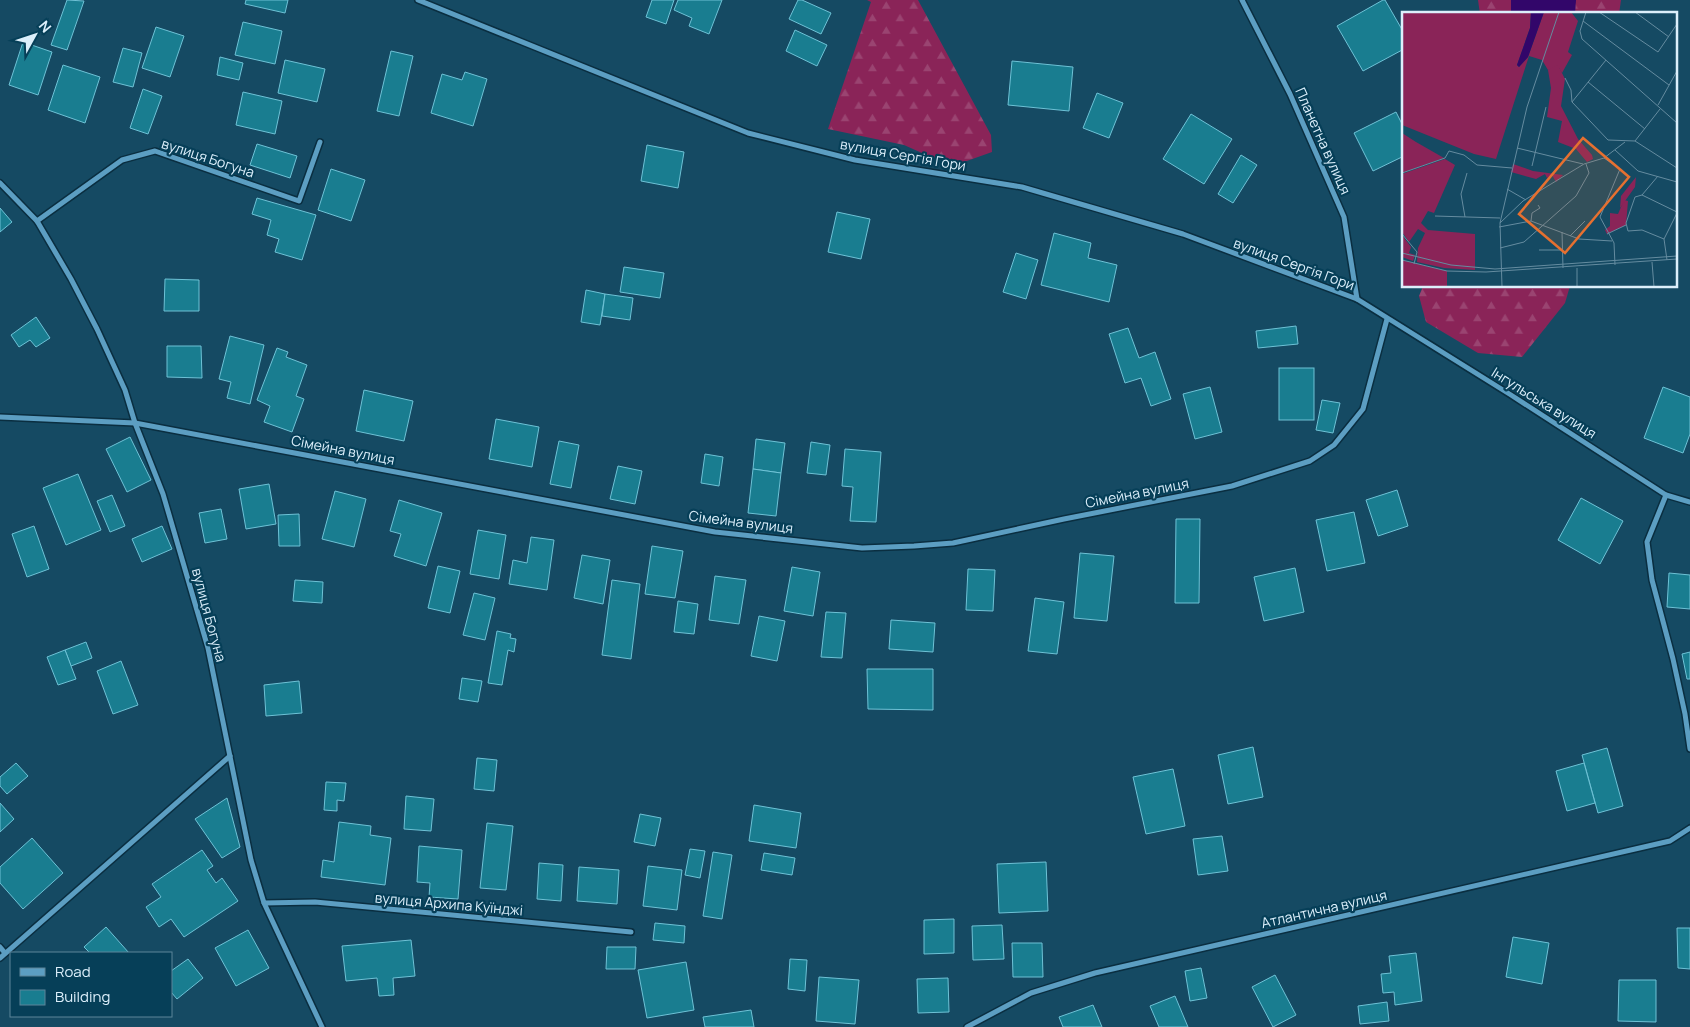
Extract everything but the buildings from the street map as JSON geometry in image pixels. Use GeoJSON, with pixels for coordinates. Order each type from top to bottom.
{"type":"FeatureCollection","features":[{"type":"Feature","properties":{"kind":"street","name":"вулиця Сергія Гори"},"geometry":{"type":"LineString","coordinates":[[418,0],[748,133],[854,160],[1022,186],[1183,234],[1357,299],[1388,319]]}},
{"type":"Feature","properties":{"kind":"street","name":"Планетна вулиця"},"geometry":{"type":"LineString","coordinates":[[1242,0],[1290,94],[1344,217],[1357,299]]}},
{"type":"Feature","properties":{"kind":"street","name":"вулиця Богуна"},"geometry":{"type":"LineString","coordinates":[[37,221],[122,160],[155,151],[299,201],[320,142]]}},
{"type":"Feature","properties":{"kind":"street","name":"вулиця Богуна"},"geometry":{"type":"LineString","coordinates":[[0,183],[37,221],[71,279],[97,329],[125,390],[135,423],[163,494],[208,648],[251,860],[264,903],[322,1027]]}},
{"type":"Feature","properties":{"kind":"street","name":"Сімейна вулиця"},"geometry":{"type":"LineString","coordinates":[[0,417],[135,423],[715,532],[862,548],[914,546],[953,543],[1232,486],[1310,461],[1334,445],[1363,409],[1388,319]]}},
{"type":"Feature","properties":{"kind":"street","name":"Інгульська вулиця"},"geometry":{"type":"LineString","coordinates":[[1388,319],[1511,395],[1666,495],[1690,502]]}},
{"type":"Feature","properties":{"kind":"street"},"geometry":{"type":"LineString","coordinates":[[1666,495],[1647,542],[1652,580],[1673,659],[1685,714],[1690,749]]}},
{"type":"Feature","properties":{"kind":"street"},"geometry":{"type":"LineString","coordinates":[[0,958],[230,756]]}},
{"type":"Feature","properties":{"kind":"street","name":"Атлантична вулиця"},"geometry":{"type":"LineString","coordinates":[[967,1027],[1031,992],[1095,973],[1670,841],[1690,828]]}},
{"type":"Feature","properties":{"kind":"street","name":"вулиця Архипа Куїнджі"},"geometry":{"type":"LineString","coordinates":[[264,903],[315,902],[631,932]]}},
{"type":"Feature","properties":{"kind":"street"},"geometry":{"type":"LineString","coordinates":[[0,947],[5,953]]}},
{"type":"Feature","properties":{"kind":"green space"},"geometry":{"type":"Polygon","coordinates":[[[867,0],[918,0],[991,135],[992,152],[964,162],[931,157],[904,145],[828,129],[871,2],[867,0]]]}},
{"type":"Feature","properties":{"kind":"green space"},"geometry":{"type":"Polygon","coordinates":[[[1478,0],[1621,0],[1619,12],[1480,12],[1478,0]]]}},
{"type":"Feature","properties":{"kind":"green space"},"geometry":{"type":"Polygon","coordinates":[[[1422,288],[1569,288],[1565,303],[1522,357],[1478,353],[1426,322],[1419,296],[1422,288]]]}},
{"type":"Feature","properties":{"kind":"shaded area"},"geometry":{"type":"Polygon","coordinates":[[[1511,0],[1576,0],[1575,12],[1511,12],[1511,0]]]}}]}
